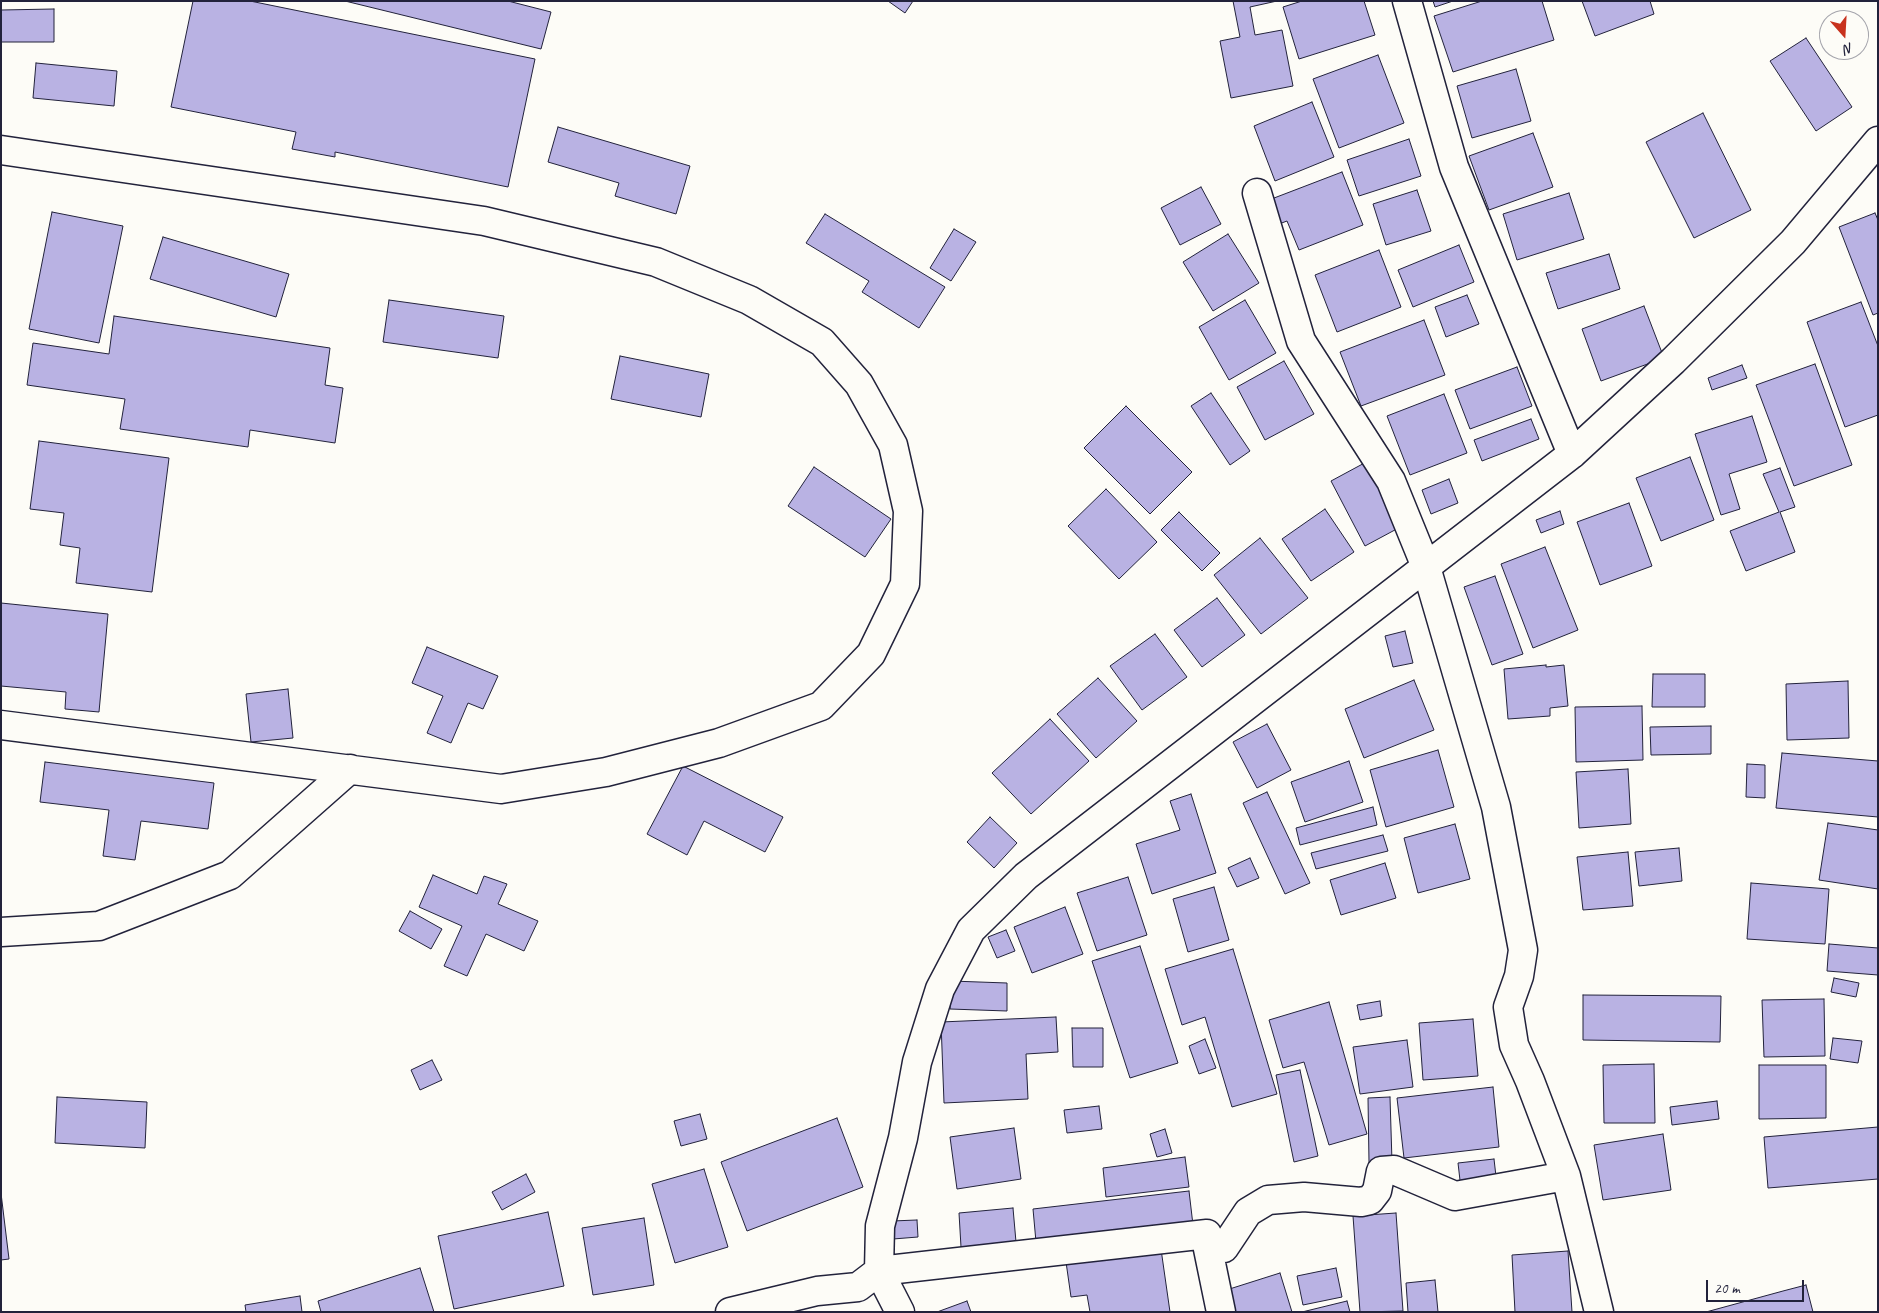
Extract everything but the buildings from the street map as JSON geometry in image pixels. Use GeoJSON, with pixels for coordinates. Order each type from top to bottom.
{"type":"FeatureCollection","features":[{"type":"Feature","properties":{"kind":"street"},"geometry":{"type":"LineString","coordinates":[[1407,1],[1454,167],[1572,454]]}},
{"type":"Feature","properties":{"kind":"street"},"geometry":{"type":"LineString","coordinates":[[900,1312],[878,1271],[880,1226],[903,1138],[917,1062],[940,989],[971,930],[1026,876],[1572,454],[1673,361],[1793,242],[1878,141]]}},
{"type":"Feature","properties":{"kind":"street"},"geometry":{"type":"LineString","coordinates":[[1,724],[501,788],[606,772],[720,743],[821,706],[871,654],[905,584],[908,511],[893,445],[859,384],[822,342],[749,300],[656,262],[484,221],[2,156]]}},
{"type":"Feature","properties":{"kind":"street"},"geometry":{"type":"LineString","coordinates":[[1257,193],[1301,341],[1391,481],[1426,567],[1496,807],[1523,950],[1519,976],[1508,1007],[1514,1045],[1530,1081],[1566,1176],[1599,1312]]}},
{"type":"Feature","properties":{"kind":"street"},"geometry":{"type":"LineString","coordinates":[[1,932],[100,926],[230,875],[350,769]]}},
{"type":"Feature","properties":{"kind":"street"},"geometry":{"type":"LineString","coordinates":[[1207,1244],[1224,1248],[1248,1212],[1268,1200],[1304,1196],[1361,1202],[1370,1200],[1377,1191],[1381,1170],[1394,1170],[1454,1196],[1566,1176]]}},
{"type":"Feature","properties":{"kind":"street"},"geometry":{"type":"LineString","coordinates":[[730,1312],[818,1291],[858,1287],[878,1271],[1206,1234],[1221,1312]]}}]}
